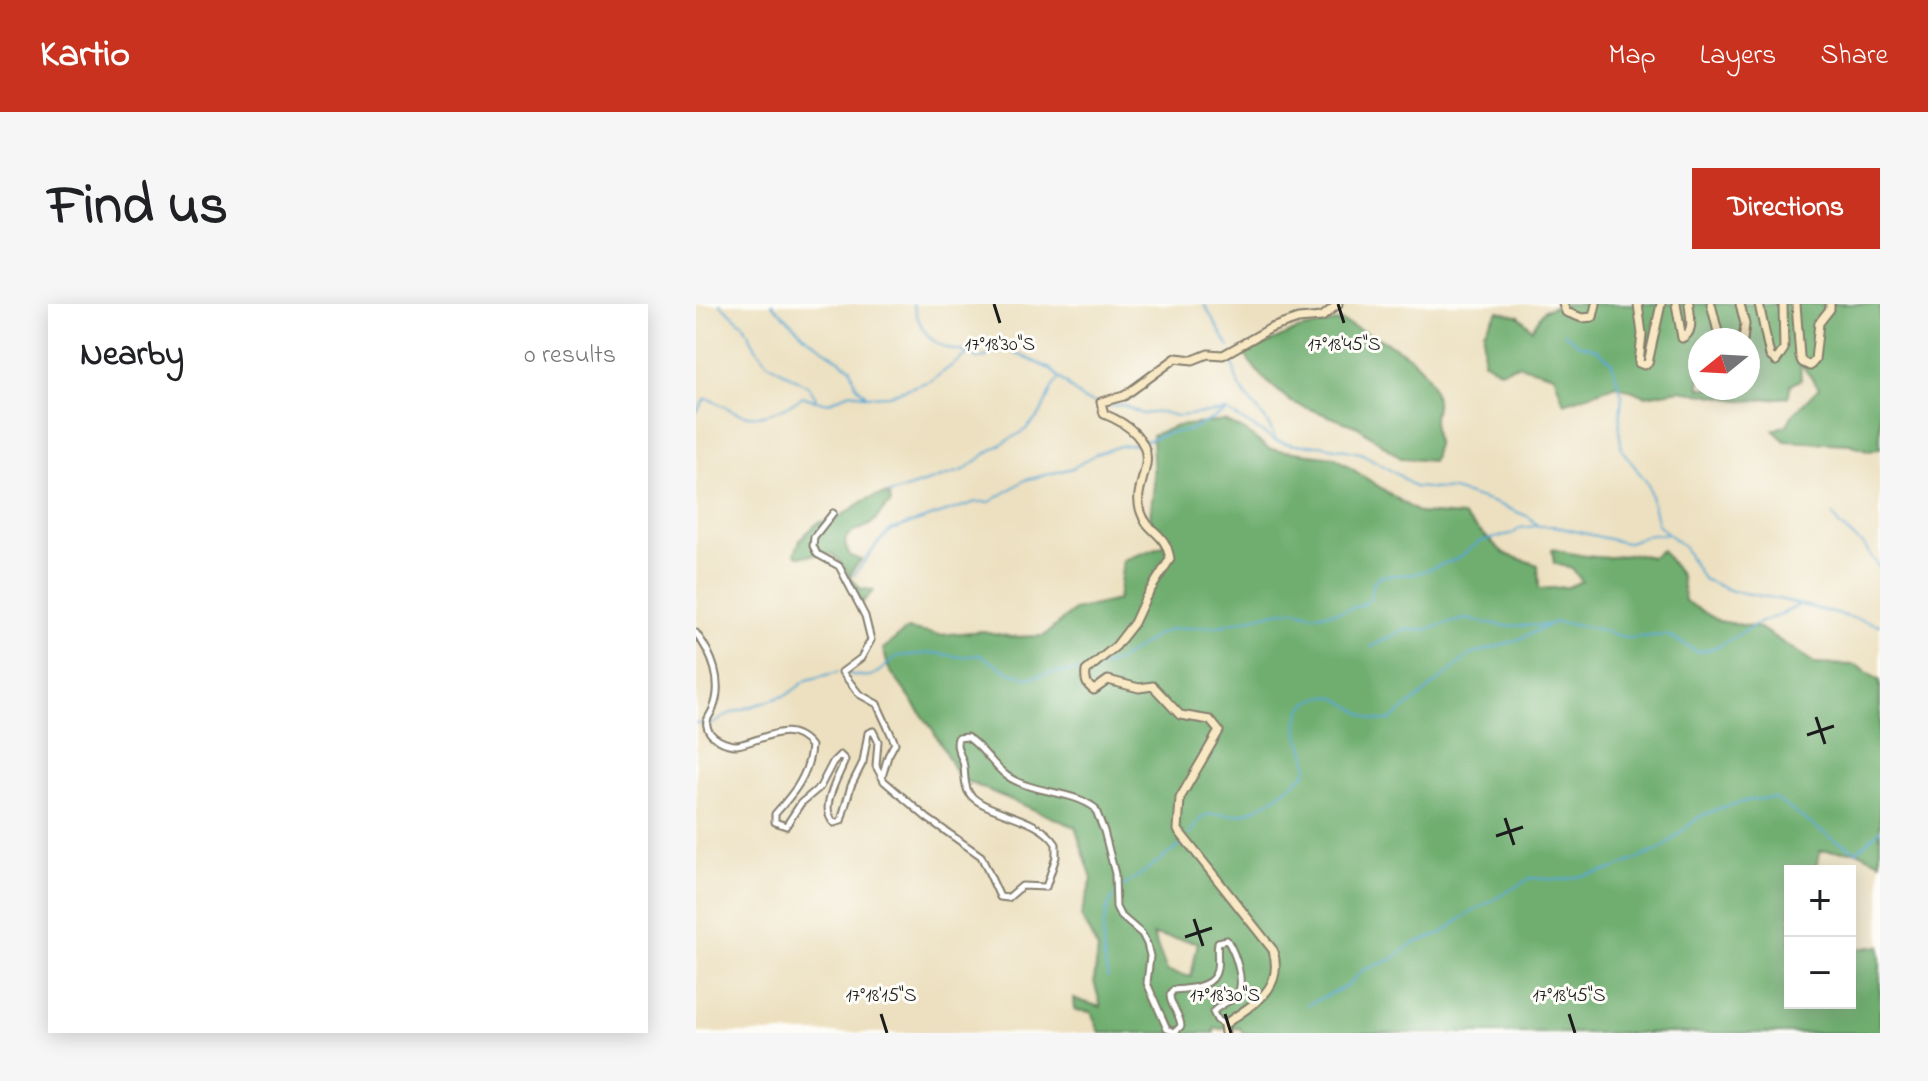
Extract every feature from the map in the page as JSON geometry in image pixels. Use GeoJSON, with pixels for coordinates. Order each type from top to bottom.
{"type":"FeatureCollection","features":[{"type":"Feature","properties":{"kind":"street"},"geometry":{"type":"LineString","coordinates":[[696,633],[715,668],[715,702],[707,722],[707,728],[714,736],[722,742],[737,745],[786,730],[798,734],[811,746],[808,768],[799,787],[775,814],[775,822],[786,826],[807,797],[820,787],[840,755],[844,757],[844,764],[827,810],[829,819],[834,823],[841,821],[851,786],[863,762],[870,731],[876,734],[876,766],[882,777],[927,818],[981,856],[999,895],[1005,899],[1022,886],[1048,886],[1056,857],[1056,844],[1042,829],[986,805],[970,794],[963,761],[956,747],[958,738],[967,737],[1007,775],[1026,785],[1089,803],[1098,814],[1115,874],[1116,907],[1120,915],[1142,934],[1147,944],[1150,956],[1147,983],[1167,1029],[1175,1032],[1181,1026],[1180,1016],[1171,1004],[1173,990],[1194,988],[1213,978],[1218,942],[1224,939],[1229,943],[1240,985],[1237,995],[1218,1005],[1213,1012],[1224,1029],[1267,992],[1277,964],[1273,950],[1178,830],[1180,798],[1219,731],[1210,720],[1180,715],[1153,686],[1139,688],[1108,680],[1094,690],[1088,687],[1085,679],[1086,671],[1116,646],[1134,623],[1170,559],[1167,543],[1148,524],[1139,507],[1140,482],[1146,458],[1142,441],[1125,424],[1104,414],[1101,402],[1124,396],[1176,358],[1193,360],[1208,354],[1223,355],[1271,328],[1322,317],[1338,304]]}},
{"type":"Feature","properties":{"kind":"street"},"geometry":{"type":"LineString","coordinates":[[1563,304],[1568,314],[1582,318],[1593,317],[1596,304]]}},
{"type":"Feature","properties":{"kind":"street"},"geometry":{"type":"LineString","coordinates":[[1638,304],[1642,334],[1638,358],[1639,363],[1644,365],[1650,354],[1661,304]]}},
{"type":"Feature","properties":{"kind":"street"},"geometry":{"type":"LineString","coordinates":[[1676,304],[1682,338],[1691,329],[1689,304]]}},
{"type":"Feature","properties":{"kind":"street"},"geometry":{"type":"LineString","coordinates":[[1711,304],[1717,328]]}},
{"type":"Feature","properties":{"kind":"street"},"geometry":{"type":"LineString","coordinates":[[1740,304],[1744,328]]}},
{"type":"Feature","properties":{"kind":"street"},"geometry":{"type":"LineString","coordinates":[[1759,304],[1770,356],[1776,361],[1784,349],[1783,304]]}},
{"type":"Feature","properties":{"kind":"street"},"geometry":{"type":"LineString","coordinates":[[1796,304],[1800,357],[1806,366],[1815,360],[1819,323],[1830,309],[1830,304]]}},
{"type":"Feature","properties":{"kind":"street"},"geometry":{"type":"LineString","coordinates":[[833,513],[814,537],[813,546],[817,554],[839,566],[868,628],[871,640],[866,652],[842,672],[859,694],[877,704],[892,733],[895,743],[882,777]]}},
{"type":"Feature","properties":{"kind":"green space"},"geometry":{"type":"Polygon","coordinates":[[[1561,304],[1880,304],[1880,448],[1870,451],[1850,444],[1785,441],[1773,430],[1787,425],[1793,414],[1819,388],[1800,363],[1801,380],[1791,384],[1788,397],[1760,400],[1760,328],[1688,328],[1688,391],[1646,396],[1617,385],[1564,403],[1554,375],[1518,365],[1500,371],[1483,361],[1484,331],[1498,311],[1519,316],[1532,329],[1544,310],[1561,304]]]}},
{"type":"Feature","properties":{"kind":"green space"},"geometry":{"type":"Polygon","coordinates":[[[1341,321],[1400,350],[1425,372],[1436,403],[1436,447],[1432,461],[1401,458],[1358,427],[1291,402],[1261,376],[1244,354],[1297,330],[1341,321]]]}},
{"type":"Feature","properties":{"kind":"green space"},"geometry":{"type":"Polygon","coordinates":[[[1225,421],[1269,449],[1334,457],[1419,513],[1463,516],[1505,554],[1538,565],[1539,589],[1568,587],[1582,581],[1572,569],[1554,563],[1552,549],[1604,557],[1635,554],[1651,557],[1662,550],[1681,576],[1685,601],[1719,621],[1760,628],[1816,664],[1856,665],[1880,681],[1880,862],[1857,851],[1820,851],[1816,865],[1784,865],[1784,1009],[1856,1009],[1856,949],[1880,946],[1880,1033],[1243,1033],[1240,1028],[1214,1029],[1214,1033],[1100,1033],[1091,1012],[1075,1010],[1074,999],[1101,1007],[1094,981],[1098,950],[1081,916],[1092,879],[1075,827],[959,778],[933,730],[889,669],[883,649],[907,629],[940,635],[983,631],[1012,637],[1044,636],[1074,610],[1118,600],[1123,560],[1166,545],[1150,517],[1154,485],[1152,435],[1177,426],[1225,421]],[[1153,935],[1167,971],[1191,977],[1198,942],[1153,935]]]}},
{"type":"Feature","properties":{"kind":"green space"},"geometry":{"type":"Polygon","coordinates":[[[889,494],[891,503],[872,523],[850,534],[845,541],[850,556],[861,560],[850,577],[861,589],[874,590],[862,603],[844,567],[833,554],[798,556],[795,553],[801,538],[819,522],[838,517],[878,495],[889,494]]]}},
{"type":"Feature","properties":{"kind":"waterway"},"geometry":{"type":"LineString","coordinates":[[720,304],[744,325],[768,363],[809,387],[816,398]]}},
{"type":"Feature","properties":{"kind":"waterway"},"geometry":{"type":"LineString","coordinates":[[772,304],[806,337],[851,368],[856,385],[866,395]]}},
{"type":"Feature","properties":{"kind":"waterway"},"geometry":{"type":"LineString","coordinates":[[913,304],[921,325],[935,342],[969,353]]}},
{"type":"Feature","properties":{"kind":"waterway"},"geometry":{"type":"LineString","coordinates":[[1204,304],[1229,347]]}},
{"type":"Feature","properties":{"kind":"waterway"},"geometry":{"type":"LineString","coordinates":[[1564,333],[1578,344],[1596,349],[1611,361],[1622,395],[1619,430],[1622,450],[1648,484],[1658,525],[1668,534]]}},
{"type":"Feature","properties":{"kind":"waterway"},"geometry":{"type":"LineString","coordinates":[[696,413],[705,399],[740,414],[759,416],[775,412],[803,397],[828,403],[851,392],[867,396],[889,395],[932,380],[969,353],[979,359],[1007,349],[1050,369],[1082,399],[1100,405]]}},
{"type":"Feature","properties":{"kind":"waterway"},"geometry":{"type":"LineString","coordinates":[[1230,354],[1239,385],[1275,438]]}},
{"type":"Feature","properties":{"kind":"waterway"},"geometry":{"type":"LineString","coordinates":[[889,494],[964,470],[1025,430],[1040,415],[1059,379]]}},
{"type":"Feature","properties":{"kind":"waterway"},"geometry":{"type":"LineString","coordinates":[[1106,406],[1123,405],[1142,414],[1161,412],[1177,416],[1227,411],[1275,440],[1361,453],[1414,487],[1453,490],[1498,504],[1529,517],[1538,526],[1553,526],[1626,543],[1648,535],[1668,534],[1683,546],[1703,579],[1732,591],[1779,599],[1880,625]]}},
{"type":"Feature","properties":{"kind":"waterway"},"geometry":{"type":"LineString","coordinates":[[854,575],[891,530],[976,502],[990,502],[1025,480],[1073,468],[1096,454],[1120,446],[1188,431],[1226,412]]}},
{"type":"Feature","properties":{"kind":"waterway"},"geometry":{"type":"LineString","coordinates":[[1833,515],[1839,525],[1865,547],[1880,569]]}},
{"type":"Feature","properties":{"kind":"waterway"},"geometry":{"type":"LineString","coordinates":[[1093,670],[1120,660],[1158,634],[1172,629],[1219,626],[1295,610],[1314,615],[1365,604],[1370,598],[1373,582],[1380,576],[1415,574],[1457,559],[1479,542],[1536,526]]}},
{"type":"Feature","properties":{"kind":"waterway"},"geometry":{"type":"LineString","coordinates":[[1189,836],[1202,818],[1248,812],[1279,795],[1306,772],[1298,724],[1303,708],[1315,699],[1331,697],[1372,719],[1391,720],[1470,655],[1517,640],[1555,622],[1627,638],[1667,635],[1698,652],[1716,647],[1798,605]]}},
{"type":"Feature","properties":{"kind":"waterway"},"geometry":{"type":"LineString","coordinates":[[1371,647],[1403,630],[1424,630],[1465,619],[1505,626],[1547,625]]}},
{"type":"Feature","properties":{"kind":"waterway"},"geometry":{"type":"LineString","coordinates":[[845,673],[874,675],[897,656],[936,653],[960,657],[980,655],[1007,671],[1029,678],[1083,671]]}},
{"type":"Feature","properties":{"kind":"waterway"},"geometry":{"type":"LineString","coordinates":[[696,723],[712,724],[731,713],[787,695],[807,680],[838,672]]}},
{"type":"Feature","properties":{"kind":"waterway"},"geometry":{"type":"LineString","coordinates":[[1307,1005],[1347,986],[1363,970],[1391,960],[1412,944],[1441,934],[1462,918],[1531,878],[1562,880],[1610,870],[1661,849],[1699,817],[1720,808],[1774,798],[1830,837],[1857,851],[1880,830]]}},
{"type":"Feature","properties":{"kind":"waterway"},"geometry":{"type":"LineString","coordinates":[[1116,892],[1185,842]]}},
{"type":"Feature","properties":{"kind":"waterway"},"geometry":{"type":"LineString","coordinates":[[1108,978],[1103,937],[1105,916],[1113,897]]}}]}
